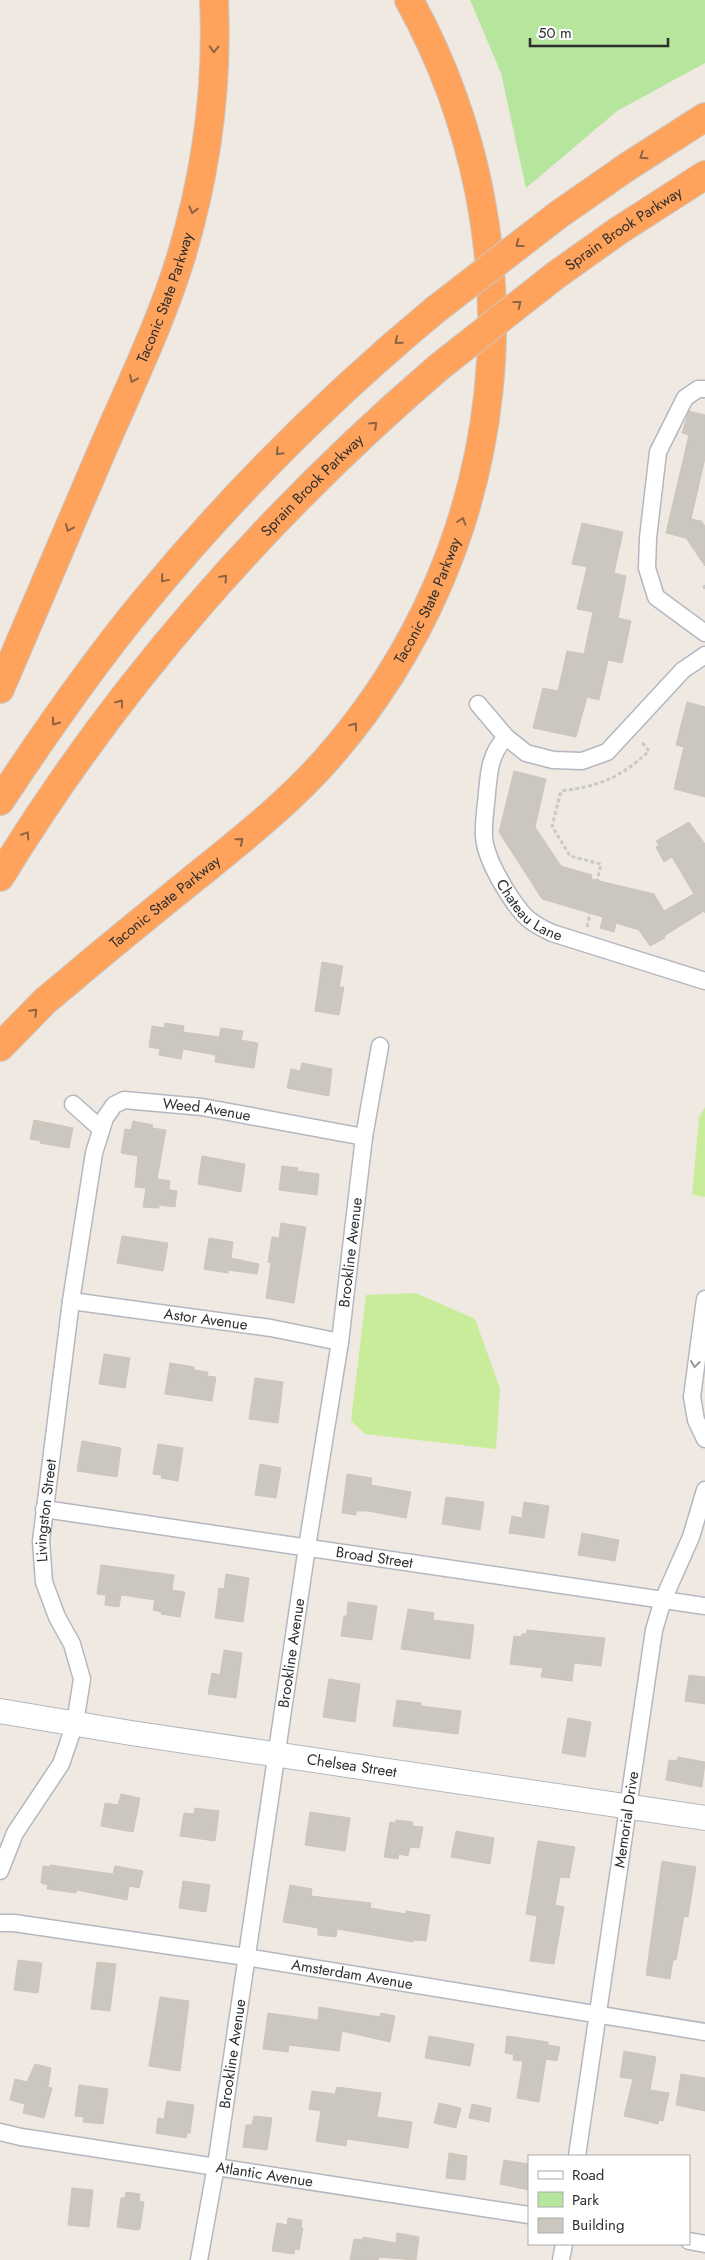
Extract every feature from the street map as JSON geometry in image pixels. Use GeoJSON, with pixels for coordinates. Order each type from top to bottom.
{"type":"FeatureCollection","features":[{"type":"Feature","properties":{"kind":"highway","name":"Taconic State Parkway"},"geometry":{"type":"LineString","coordinates":[[0,689],[148,344],[180,258],[196,200],[207,137],[213,73],[214,0]]}},
{"type":"Feature","properties":{"kind":"highway","name":"Taconic State Parkway"},"geometry":{"type":"LineString","coordinates":[[0,1047],[68,980],[281,806],[327,759],[369,707],[400,659],[429,606],[453,548],[478,462],[489,390],[493,324],[489,257],[480,189],[463,124],[439,61],[409,0]]}},
{"type":"Feature","properties":{"kind":"highway"},"geometry":{"type":"LineString","coordinates":[[0,801],[102,656],[190,548],[289,442],[360,374],[435,310],[558,215],[627,167],[705,117]]}},
{"type":"Feature","properties":{"kind":"highway","name":"Sprain Brook Parkway"},"geometry":{"type":"LineString","coordinates":[[0,877],[87,747],[144,671],[187,620],[296,500],[358,440],[439,368],[556,275],[618,231],[705,175]]}},
{"type":"Feature","properties":{"kind":"street"},"geometry":{"type":"LineString","coordinates":[[705,389],[698,389],[685,398],[658,452],[648,538],[647,568],[656,596],[705,633]]}},
{"type":"Feature","properties":{"kind":"street"},"geometry":{"type":"LineString","coordinates":[[478,704],[506,737],[526,753],[553,760],[582,761],[607,752],[683,670],[705,655]]}},
{"type":"Feature","properties":{"kind":"street","name":"Chateau Lane"},"geometry":{"type":"LineString","coordinates":[[506,737],[496,748],[489,771],[484,836],[487,853],[500,878],[523,914],[536,926],[552,933],[705,981]]}},
{"type":"Feature","properties":{"kind":"street","name":"Brookline Avenue"},"geometry":{"type":"LineString","coordinates":[[199,2260],[216,2166],[307,1547],[340,1342],[364,1137],[380,1046]]}},
{"type":"Feature","properties":{"kind":"street","name":"Weed Avenue"},"geometry":{"type":"LineString","coordinates":[[101,1129],[105,1118],[114,1105],[124,1100],[202,1107],[364,1137]]}},
{"type":"Feature","properties":{"kind":"street"},"geometry":{"type":"LineString","coordinates":[[73,1104],[101,1129]]}},
{"type":"Feature","properties":{"kind":"street","name":"Livingston Street"},"geometry":{"type":"LineString","coordinates":[[0,1871],[15,1833],[61,1764],[74,1723],[82,1678],[72,1644],[57,1617],[44,1582],[41,1541],[70,1301],[94,1153],[101,1129]]}},
{"type":"Feature","properties":{"kind":"street"},"geometry":{"type":"LineString","coordinates":[[705,1299],[692,1397],[696,1420],[705,1439]]}},
{"type":"Feature","properties":{"kind":"street","name":"Astor Avenue"},"geometry":{"type":"LineString","coordinates":[[70,1301],[271,1328],[340,1342]]}},
{"type":"Feature","properties":{"kind":"street","name":"Memorial Drive"},"geometry":{"type":"LineString","coordinates":[[577,2155],[654,1630],[664,1600],[691,1537],[705,1490]]}},
{"type":"Feature","properties":{"kind":"street","name":"Broad Street"},"geometry":{"type":"LineString","coordinates":[[44,1509],[705,1606]]}},
{"type":"Feature","properties":{"kind":"street","name":"Chelsea Street"},"geometry":{"type":"LineString","coordinates":[[0,1710],[74,1723],[705,1818]]}},
{"type":"Feature","properties":{"kind":"street","name":"Amsterdam Avenue"},"geometry":{"type":"LineString","coordinates":[[0,1923],[14,1923],[246,1957],[705,2032]]}},
{"type":"Feature","properties":{"kind":"street","name":"Atlantic Avenue"},"geometry":{"type":"LineString","coordinates":[[0,2132],[21,2137],[528,2215]]}},
{"type":"Feature","properties":{"kind":"street"},"geometry":{"type":"LineString","coordinates":[[690,2241],[705,2244]]}},
{"type":"Feature","properties":{"kind":"street"},"geometry":{"type":"LineString","coordinates":[[561,2260],[564,2245]]}},
{"type":"Feature","properties":{"kind":"path"},"geometry":{"type":"LineString","coordinates":[[704,585],[705,590]]}},
{"type":"Feature","properties":{"kind":"path"},"geometry":{"type":"LineString","coordinates":[[586,930],[601,864],[570,856],[552,826],[560,791],[595,786],[614,778],[632,767],[649,750],[639,738],[640,735]]}},
{"type":"Feature","properties":{"kind":"green space"},"geometry":{"type":"Polygon","coordinates":[[[470,0],[705,0],[705,63],[617,111],[526,188],[501,73],[470,0]]]}},
{"type":"Feature","properties":{"kind":"green space"},"geometry":{"type":"Polygon","coordinates":[[[705,1107],[705,1197],[692,1195],[699,1117],[705,1107]]]}},
{"type":"Feature","properties":{"kind":"green space"},"geometry":{"type":"Polygon","coordinates":[[[416,1293],[475,1319],[500,1388],[496,1449],[365,1434],[351,1421],[366,1295],[416,1293]]]}},
{"type":"Feature","properties":{"kind":"building"},"geometry":{"type":"Polygon","coordinates":[[[689,411],[705,415],[705,458],[691,519],[701,521],[705,526],[705,566],[686,538],[666,533],[689,435],[682,433],[689,411]]]}},
{"type":"Feature","properties":{"kind":"building"},"geometry":{"type":"Polygon","coordinates":[[[582,523],[623,532],[614,573],[626,576],[618,618],[631,621],[622,663],[608,660],[599,700],[587,697],[576,737],[533,728],[543,688],[558,691],[567,651],[584,654],[593,612],[577,609],[587,567],[572,564],[582,523]]]}},
{"type":"Feature","properties":{"kind":"building"},"geometry":{"type":"Polygon","coordinates":[[[687,702],[705,707],[705,797],[674,789],[684,747],[676,745],[687,702]]]}},
{"type":"Feature","properties":{"kind":"building"},"geometry":{"type":"Polygon","coordinates":[[[514,771],[546,779],[535,827],[561,866],[592,875],[591,879],[654,894],[664,911],[694,894],[672,857],[664,862],[656,847],[659,845],[656,841],[689,822],[705,844],[705,913],[704,911],[650,946],[639,930],[616,923],[614,932],[600,928],[603,917],[542,899],[499,832],[514,771]]]}},
{"type":"Feature","properties":{"kind":"building"},"geometry":{"type":"Polygon","coordinates":[[[322,962],[343,966],[339,987],[344,987],[339,1015],[315,1011],[322,962]]]}},
{"type":"Feature","properties":{"kind":"building"},"geometry":{"type":"Polygon","coordinates":[[[165,1023],[184,1026],[183,1032],[219,1037],[221,1028],[243,1031],[241,1040],[258,1043],[254,1068],[215,1062],[216,1055],[183,1049],[181,1059],[159,1055],[160,1049],[149,1047],[152,1026],[164,1028],[165,1023]]]}},
{"type":"Feature","properties":{"kind":"building"},"geometry":{"type":"Polygon","coordinates":[[[302,1063],[332,1069],[329,1096],[287,1088],[291,1069],[300,1071],[302,1063]]]}},
{"type":"Feature","properties":{"kind":"building"},"geometry":{"type":"Polygon","coordinates":[[[34,1120],[73,1128],[69,1148],[40,1143],[41,1141],[30,1139],[34,1120]]]}},
{"type":"Feature","properties":{"kind":"building"},"geometry":{"type":"Polygon","coordinates":[[[133,1121],[153,1125],[152,1128],[166,1130],[157,1179],[170,1181],[169,1190],[177,1191],[175,1207],[159,1205],[159,1208],[143,1207],[146,1188],[135,1187],[138,1156],[121,1153],[125,1129],[131,1130],[133,1121]]]}},
{"type":"Feature","properties":{"kind":"building"},"geometry":{"type":"Polygon","coordinates":[[[202,1156],[245,1164],[241,1192],[198,1184],[202,1156]]]}},
{"type":"Feature","properties":{"kind":"building"},"geometry":{"type":"Polygon","coordinates":[[[282,1166],[298,1168],[297,1171],[319,1174],[317,1195],[279,1190],[282,1166]]]}},
{"type":"Feature","properties":{"kind":"building"},"geometry":{"type":"Polygon","coordinates":[[[281,1223],[306,1227],[294,1303],[266,1298],[271,1263],[268,1262],[272,1237],[279,1238],[281,1223]]]}},
{"type":"Feature","properties":{"kind":"building"},"geometry":{"type":"Polygon","coordinates":[[[122,1236],[168,1243],[163,1271],[117,1263],[122,1236]]]}},
{"type":"Feature","properties":{"kind":"building"},"geometry":{"type":"Polygon","coordinates":[[[209,1238],[233,1242],[231,1258],[259,1264],[257,1274],[228,1270],[228,1273],[204,1269],[209,1238]]]}},
{"type":"Feature","properties":{"kind":"building"},"geometry":{"type":"Polygon","coordinates":[[[104,1354],[130,1358],[125,1388],[99,1384],[104,1354]]]}},
{"type":"Feature","properties":{"kind":"building"},"geometry":{"type":"Polygon","coordinates":[[[170,1363],[194,1367],[194,1370],[208,1372],[207,1376],[216,1377],[212,1401],[165,1394],[170,1363]]]}},
{"type":"Feature","properties":{"kind":"building"},"geometry":{"type":"Polygon","coordinates":[[[255,1378],[283,1382],[278,1423],[249,1419],[255,1378]]]}},
{"type":"Feature","properties":{"kind":"building"},"geometry":{"type":"Polygon","coordinates":[[[82,1441],[121,1448],[117,1477],[77,1471],[82,1441]]]}},
{"type":"Feature","properties":{"kind":"building"},"geometry":{"type":"Polygon","coordinates":[[[158,1444],[183,1448],[178,1481],[161,1478],[162,1475],[153,1474],[158,1444]]]}},
{"type":"Feature","properties":{"kind":"building"},"geometry":{"type":"Polygon","coordinates":[[[260,1464],[281,1468],[276,1498],[255,1495],[260,1464]]]}},
{"type":"Feature","properties":{"kind":"building"},"geometry":{"type":"Polygon","coordinates":[[[347,1474],[372,1478],[371,1485],[411,1492],[406,1518],[368,1511],[356,1511],[356,1515],[342,1513],[347,1474]]]}},
{"type":"Feature","properties":{"kind":"building"},"geometry":{"type":"Polygon","coordinates":[[[446,1497],[484,1502],[480,1530],[442,1524],[446,1497]]]}},
{"type":"Feature","properties":{"kind":"building"},"geometry":{"type":"Polygon","coordinates":[[[524,1502],[549,1506],[544,1538],[509,1533],[512,1516],[522,1518],[524,1502]]]}},
{"type":"Feature","properties":{"kind":"building"},"geometry":{"type":"Polygon","coordinates":[[[582,1533],[619,1540],[615,1561],[578,1555],[582,1533]]]}},
{"type":"Feature","properties":{"kind":"building"},"geometry":{"type":"Polygon","coordinates":[[[101,1565],[174,1575],[172,1590],[185,1592],[180,1617],[161,1614],[162,1612],[153,1610],[155,1600],[121,1595],[119,1607],[105,1605],[106,1595],[97,1594],[101,1565]]]}},
{"type":"Feature","properties":{"kind":"building"},"geometry":{"type":"Polygon","coordinates":[[[226,1574],[249,1578],[243,1622],[215,1618],[219,1588],[224,1589],[226,1574]]]}},
{"type":"Feature","properties":{"kind":"building"},"geometry":{"type":"Polygon","coordinates":[[[348,1602],[377,1606],[372,1640],[341,1636],[344,1616],[347,1616],[348,1602]]]}},
{"type":"Feature","properties":{"kind":"building"},"geometry":{"type":"Polygon","coordinates":[[[408,1609],[434,1613],[433,1620],[474,1625],[470,1659],[401,1649],[408,1609]]]}},
{"type":"Feature","properties":{"kind":"building"},"geometry":{"type":"Polygon","coordinates":[[[527,1630],[605,1638],[601,1666],[574,1663],[572,1681],[541,1677],[543,1668],[510,1664],[514,1636],[521,1637],[522,1634],[526,1634],[527,1630]]]}},
{"type":"Feature","properties":{"kind":"building"},"geometry":{"type":"Polygon","coordinates":[[[224,1650],[242,1653],[236,1698],[208,1694],[212,1673],[220,1675],[224,1650]]]}},
{"type":"Feature","properties":{"kind":"building"},"geometry":{"type":"Polygon","coordinates":[[[689,1675],[705,1677],[705,1704],[685,1701],[689,1675]]]}},
{"type":"Feature","properties":{"kind":"building"},"geometry":{"type":"Polygon","coordinates":[[[329,1679],[360,1684],[355,1722],[323,1717],[329,1679]]]}},
{"type":"Feature","properties":{"kind":"building"},"geometry":{"type":"Polygon","coordinates":[[[397,1700],[421,1703],[421,1706],[461,1711],[458,1734],[393,1726],[397,1700]]]}},
{"type":"Feature","properties":{"kind":"building"},"geometry":{"type":"Polygon","coordinates":[[[568,1718],[591,1722],[585,1757],[562,1753],[568,1718]]]}},
{"type":"Feature","properties":{"kind":"building"},"geometry":{"type":"Polygon","coordinates":[[[678,1757],[705,1762],[702,1787],[666,1780],[669,1760],[677,1761],[678,1757]]]}},
{"type":"Feature","properties":{"kind":"building"},"geometry":{"type":"Polygon","coordinates":[[[121,1794],[140,1798],[133,1832],[101,1826],[105,1803],[118,1805],[121,1794]]]}},
{"type":"Feature","properties":{"kind":"building"},"geometry":{"type":"Polygon","coordinates":[[[195,1808],[219,1811],[215,1841],[180,1836],[184,1813],[194,1814],[195,1808]]]}},
{"type":"Feature","properties":{"kind":"building"},"geometry":{"type":"Polygon","coordinates":[[[310,1812],[350,1818],[345,1851],[305,1845],[310,1812]]]}},
{"type":"Feature","properties":{"kind":"building"},"geometry":{"type":"Polygon","coordinates":[[[396,1820],[413,1822],[412,1826],[423,1827],[419,1848],[410,1847],[408,1856],[399,1854],[398,1859],[384,1857],[390,1822],[395,1823],[396,1820]]]}},
{"type":"Feature","properties":{"kind":"building"},"geometry":{"type":"Polygon","coordinates":[[[456,1831],[494,1838],[490,1864],[451,1857],[456,1831]]]}},
{"type":"Feature","properties":{"kind":"building"},"geometry":{"type":"Polygon","coordinates":[[[538,1841],[575,1847],[569,1878],[560,1877],[555,1905],[564,1907],[554,1964],[530,1961],[537,1916],[526,1914],[538,1841]]]}},
{"type":"Feature","properties":{"kind":"building"},"geometry":{"type":"Polygon","coordinates":[[[662,1861],[696,1867],[688,1917],[684,1916],[676,1960],[673,1960],[670,1979],[646,1975],[662,1861]]]}},
{"type":"Feature","properties":{"kind":"building"},"geometry":{"type":"Polygon","coordinates":[[[50,1865],[113,1874],[115,1866],[143,1871],[139,1888],[129,1886],[127,1900],[77,1890],[76,1893],[47,1889],[48,1885],[41,1883],[43,1866],[50,1867],[50,1865]]]}},
{"type":"Feature","properties":{"kind":"building"},"geometry":{"type":"Polygon","coordinates":[[[183,1881],[210,1885],[206,1912],[179,1908],[183,1881]]]}},
{"type":"Feature","properties":{"kind":"building"},"geometry":{"type":"Polygon","coordinates":[[[290,1885],[312,1889],[311,1896],[371,1903],[370,1908],[406,1914],[406,1911],[430,1915],[426,1941],[413,1940],[413,1942],[337,1929],[336,1937],[318,1935],[318,1928],[283,1922],[290,1885]]]}},
{"type":"Feature","properties":{"kind":"building"},"geometry":{"type":"Polygon","coordinates":[[[18,1960],[42,1963],[38,1993],[14,1990],[18,1960]]]}},
{"type":"Feature","properties":{"kind":"building"},"geometry":{"type":"Polygon","coordinates":[[[97,1962],[116,1964],[110,2011],[91,2009],[97,1962]]]}},
{"type":"Feature","properties":{"kind":"building"},"geometry":{"type":"Polygon","coordinates":[[[160,1997],[189,2001],[180,2071],[149,2066],[160,1997]]]}},
{"type":"Feature","properties":{"kind":"building"},"geometry":{"type":"Polygon","coordinates":[[[319,2007],[380,2017],[381,2013],[395,2016],[390,2042],[342,2031],[339,2051],[289,2045],[288,2052],[263,2049],[268,2013],[318,2020],[319,2007]]]}},
{"type":"Feature","properties":{"kind":"building"},"geometry":{"type":"Polygon","coordinates":[[[429,2036],[474,2044],[470,2066],[425,2058],[429,2036]]]}},
{"type":"Feature","properties":{"kind":"building"},"geometry":{"type":"Polygon","coordinates":[[[507,2036],[548,2042],[548,2045],[560,2047],[557,2061],[546,2059],[539,2102],[517,2098],[523,2061],[513,2060],[514,2055],[505,2053],[507,2036]]]}},
{"type":"Feature","properties":{"kind":"building"},"geometry":{"type":"Polygon","coordinates":[[[624,2051],[656,2057],[650,2090],[669,2093],[663,2121],[659,2120],[658,2124],[624,2116],[633,2079],[620,2077],[624,2051]]]}},
{"type":"Feature","properties":{"kind":"building"},"geometry":{"type":"Polygon","coordinates":[[[35,2064],[51,2068],[48,2087],[52,2088],[44,2118],[23,2113],[25,2104],[10,2100],[15,2079],[27,2082],[35,2064]]]}},
{"type":"Feature","properties":{"kind":"building"},"geometry":{"type":"Polygon","coordinates":[[[681,2074],[705,2078],[705,2111],[676,2105],[681,2074]]]}},
{"type":"Feature","properties":{"kind":"building"},"geometry":{"type":"Polygon","coordinates":[[[79,2085],[108,2089],[103,2124],[83,2122],[84,2117],[75,2116],[79,2085]]]}},
{"type":"Feature","properties":{"kind":"building"},"geometry":{"type":"Polygon","coordinates":[[[337,2087],[381,2093],[377,2117],[412,2122],[408,2148],[347,2139],[346,2146],[316,2141],[321,2111],[309,2109],[312,2091],[335,2094],[337,2087]]]}},
{"type":"Feature","properties":{"kind":"building"},"geometry":{"type":"Polygon","coordinates":[[[167,2101],[194,2105],[190,2133],[187,2133],[186,2138],[156,2133],[158,2118],[164,2119],[167,2101]]]}},
{"type":"Feature","properties":{"kind":"building"},"geometry":{"type":"Polygon","coordinates":[[[439,2103],[461,2108],[456,2128],[434,2123],[439,2103]]]}},
{"type":"Feature","properties":{"kind":"building"},"geometry":{"type":"Polygon","coordinates":[[[472,2104],[491,2108],[489,2122],[469,2118],[472,2104]]]}},
{"type":"Feature","properties":{"kind":"building"},"geometry":{"type":"Polygon","coordinates":[[[254,2116],[272,2118],[267,2150],[243,2147],[246,2125],[252,2125],[254,2116]]]}},
{"type":"Feature","properties":{"kind":"building"},"geometry":{"type":"Polygon","coordinates":[[[449,2153],[467,2156],[465,2180],[446,2178],[449,2153]]]}},
{"type":"Feature","properties":{"kind":"building"},"geometry":{"type":"Polygon","coordinates":[[[504,2160],[528,2164],[528,2190],[500,2184],[504,2160]]]}},
{"type":"Feature","properties":{"kind":"building"},"geometry":{"type":"Polygon","coordinates":[[[72,2188],[93,2190],[89,2227],[68,2225],[72,2188]]]}},
{"type":"Feature","properties":{"kind":"building"},"geometry":{"type":"Polygon","coordinates":[[[126,2192],[140,2194],[139,2201],[144,2202],[140,2229],[137,2230],[117,2227],[121,2198],[125,2198],[126,2192]]]}},
{"type":"Feature","properties":{"kind":"building"},"geometry":{"type":"Polygon","coordinates":[[[288,2218],[302,2220],[301,2228],[303,2228],[299,2250],[295,2249],[294,2254],[272,2251],[277,2223],[287,2225],[288,2218]]]}},
{"type":"Feature","properties":{"kind":"building"},"geometry":{"type":"Polygon","coordinates":[[[397,2233],[419,2237],[416,2260],[379,2257],[378,2260],[350,2260],[354,2239],[363,2240],[363,2237],[396,2243],[397,2233]]]}}]}
